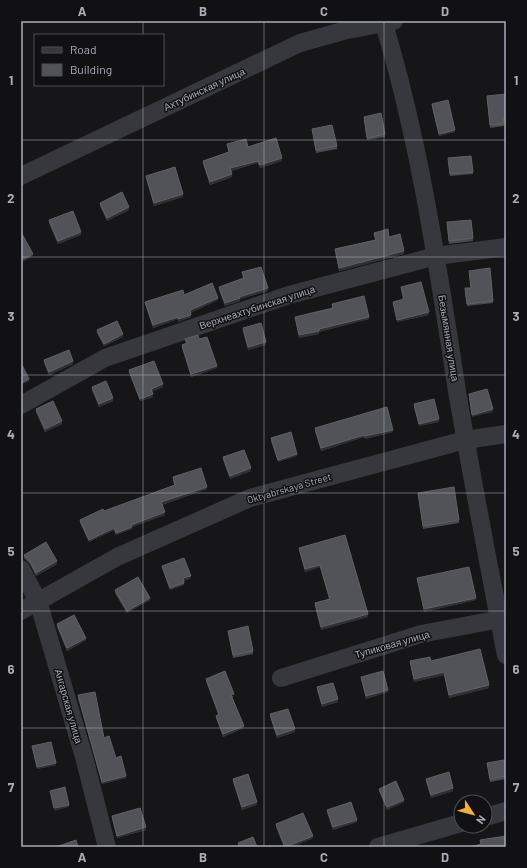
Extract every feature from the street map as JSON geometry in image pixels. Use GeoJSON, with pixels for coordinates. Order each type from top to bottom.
{"type":"FeatureCollection","features":[{"type":"Feature","properties":{"kind":"street","name":"Ахтубинская улица"},"geometry":{"type":"LineString","coordinates":[[21,176],[300,43],[343,31],[389,22]]}},
{"type":"Feature","properties":{"kind":"street","name":"Безымянная улица"},"geometry":{"type":"LineString","coordinates":[[389,22],[436,256],[465,440],[503,619],[506,655]]}},
{"type":"Feature","properties":{"kind":"street","name":"Верхнеахтубинская улица"},"geometry":{"type":"LineString","coordinates":[[21,405],[105,358],[289,295],[436,256],[506,247]]}},
{"type":"Feature","properties":{"kind":"street","name":"Oktyabrskaya Street"},"geometry":{"type":"LineString","coordinates":[[21,611],[117,557],[250,498],[465,440],[506,434]]}},
{"type":"Feature","properties":{"kind":"street","name":"Ангарская улица"},"geometry":{"type":"LineString","coordinates":[[21,569],[38,601],[84,757],[107,847]]}},
{"type":"Feature","properties":{"kind":"street","name":"Тупиковая улица"},"geometry":{"type":"LineString","coordinates":[[281,678],[421,634],[503,619]]}},
{"type":"Feature","properties":{"kind":"street"},"geometry":{"type":"LineString","coordinates":[[493,815],[506,811]]}},
{"type":"Feature","properties":{"kind":"street"},"geometry":{"type":"LineString","coordinates":[[378,847],[453,825]]}},
{"type":"Feature","properties":{"kind":"building"},"geometry":{"type":"Polygon","coordinates":[[[506,94],[506,118],[503,118],[504,124],[490,125],[487,96],[506,94]]]}},
{"type":"Feature","properties":{"kind":"building"},"geometry":{"type":"Polygon","coordinates":[[[448,100],[455,130],[439,134],[432,104],[448,100]]]}},
{"type":"Feature","properties":{"kind":"building"},"geometry":{"type":"Polygon","coordinates":[[[381,113],[385,134],[367,138],[364,117],[381,113]]]}},
{"type":"Feature","properties":{"kind":"building"},"geometry":{"type":"Polygon","coordinates":[[[332,125],[337,146],[316,150],[312,129],[332,125]]]}},
{"type":"Feature","properties":{"kind":"building"},"geometry":{"type":"Polygon","coordinates":[[[276,138],[282,158],[260,165],[258,161],[230,168],[232,174],[210,182],[203,161],[229,152],[227,144],[246,139],[248,147],[276,138]]]}},
{"type":"Feature","properties":{"kind":"building"},"geometry":{"type":"Polygon","coordinates":[[[471,156],[473,172],[450,174],[448,158],[471,156]]]}},
{"type":"Feature","properties":{"kind":"building"},"geometry":{"type":"Polygon","coordinates":[[[175,167],[183,194],[154,203],[146,176],[175,167]]]}},
{"type":"Feature","properties":{"kind":"building"},"geometry":{"type":"Polygon","coordinates":[[[122,192],[129,207],[107,218],[100,203],[122,192]]]}},
{"type":"Feature","properties":{"kind":"building"},"geometry":{"type":"Polygon","coordinates":[[[73,211],[81,232],[58,241],[49,220],[73,211]]]}},
{"type":"Feature","properties":{"kind":"building"},"geometry":{"type":"Polygon","coordinates":[[[471,220],[473,238],[449,241],[447,222],[471,220]]]}},
{"type":"Feature","properties":{"kind":"building"},"geometry":{"type":"Polygon","coordinates":[[[388,229],[389,237],[400,234],[404,251],[339,268],[335,249],[376,240],[374,233],[388,229]]]}},
{"type":"Feature","properties":{"kind":"building"},"geometry":{"type":"Polygon","coordinates":[[[21,232],[33,254],[21,260],[21,232]]]}},
{"type":"Feature","properties":{"kind":"building"},"geometry":{"type":"Polygon","coordinates":[[[261,267],[268,288],[225,303],[219,287],[244,278],[242,272],[261,267]]]}},
{"type":"Feature","properties":{"kind":"building"},"geometry":{"type":"Polygon","coordinates":[[[490,268],[493,301],[467,304],[465,288],[471,288],[469,271],[490,268]]]}},
{"type":"Feature","properties":{"kind":"building"},"geometry":{"type":"Polygon","coordinates":[[[421,282],[429,312],[397,320],[393,302],[404,299],[401,287],[421,282]]]}},
{"type":"Feature","properties":{"kind":"building"},"geometry":{"type":"Polygon","coordinates":[[[212,283],[218,298],[190,310],[191,315],[178,319],[178,317],[153,325],[145,302],[183,290],[184,295],[212,283]]]}},
{"type":"Feature","properties":{"kind":"building"},"geometry":{"type":"Polygon","coordinates":[[[364,296],[369,317],[299,335],[295,317],[333,308],[332,304],[364,296]]]}},
{"type":"Feature","properties":{"kind":"building"},"geometry":{"type":"Polygon","coordinates":[[[117,321],[123,334],[104,344],[97,330],[117,321]]]}},
{"type":"Feature","properties":{"kind":"building"},"geometry":{"type":"Polygon","coordinates":[[[261,323],[266,342],[248,347],[243,328],[261,323]]]}},
{"type":"Feature","properties":{"kind":"building"},"geometry":{"type":"Polygon","coordinates":[[[198,335],[199,339],[207,337],[217,366],[191,374],[182,345],[187,343],[185,339],[198,335]]]}},
{"type":"Feature","properties":{"kind":"building"},"geometry":{"type":"Polygon","coordinates":[[[69,350],[73,361],[49,372],[44,360],[69,350]]]}},
{"type":"Feature","properties":{"kind":"building"},"geometry":{"type":"Polygon","coordinates":[[[154,361],[163,384],[151,389],[153,394],[140,399],[129,370],[154,361]]]}},
{"type":"Feature","properties":{"kind":"building"},"geometry":{"type":"Polygon","coordinates":[[[22,365],[29,379],[21,383],[21,366],[22,365]]]}},
{"type":"Feature","properties":{"kind":"building"},"geometry":{"type":"Polygon","coordinates":[[[106,381],[113,398],[99,404],[92,387],[106,381]]]}},
{"type":"Feature","properties":{"kind":"building"},"geometry":{"type":"Polygon","coordinates":[[[487,389],[493,409],[472,415],[469,394],[487,389]]]}},
{"type":"Feature","properties":{"kind":"building"},"geometry":{"type":"Polygon","coordinates":[[[434,399],[439,419],[419,424],[414,404],[434,399]]]}},
{"type":"Feature","properties":{"kind":"building"},"geometry":{"type":"Polygon","coordinates":[[[53,401],[62,421],[45,429],[36,409],[53,401]]]}},
{"type":"Feature","properties":{"kind":"building"},"geometry":{"type":"Polygon","coordinates":[[[387,407],[393,430],[364,435],[321,448],[315,428],[387,407]]]}},
{"type":"Feature","properties":{"kind":"building"},"geometry":{"type":"Polygon","coordinates":[[[291,432],[297,454],[278,460],[271,438],[291,432]]]}},
{"type":"Feature","properties":{"kind":"building"},"geometry":{"type":"Polygon","coordinates":[[[244,450],[251,468],[230,476],[223,457],[244,450]]]}},
{"type":"Feature","properties":{"kind":"building"},"geometry":{"type":"Polygon","coordinates":[[[201,468],[207,487],[161,502],[165,512],[131,525],[132,527],[116,533],[114,528],[89,540],[80,520],[103,509],[104,511],[175,485],[173,477],[201,468]]]}},
{"type":"Feature","properties":{"kind":"building"},"geometry":{"type":"Polygon","coordinates":[[[454,487],[459,520],[423,526],[418,493],[454,487]]]}},
{"type":"Feature","properties":{"kind":"building"},"geometry":{"type":"Polygon","coordinates":[[[345,535],[368,614],[321,627],[315,603],[330,599],[320,565],[305,569],[299,548],[345,535]]]}},
{"type":"Feature","properties":{"kind":"building"},"geometry":{"type":"Polygon","coordinates":[[[46,542],[57,561],[36,573],[30,561],[24,555],[46,542]]]}},
{"type":"Feature","properties":{"kind":"building"},"geometry":{"type":"Polygon","coordinates":[[[184,558],[191,576],[183,578],[184,583],[170,588],[162,566],[184,558]]]}},
{"type":"Feature","properties":{"kind":"building"},"geometry":{"type":"Polygon","coordinates":[[[469,567],[476,598],[424,609],[417,578],[469,567]]]}},
{"type":"Feature","properties":{"kind":"building"},"geometry":{"type":"Polygon","coordinates":[[[138,577],[150,598],[127,611],[115,590],[138,577]]]}},
{"type":"Feature","properties":{"kind":"building"},"geometry":{"type":"Polygon","coordinates":[[[74,615],[86,638],[67,648],[57,624],[74,615]]]}},
{"type":"Feature","properties":{"kind":"building"},"geometry":{"type":"Polygon","coordinates":[[[248,626],[253,651],[233,655],[228,631],[248,626]]]}},
{"type":"Feature","properties":{"kind":"building"},"geometry":{"type":"Polygon","coordinates":[[[480,649],[489,685],[449,695],[444,672],[414,679],[410,661],[430,657],[431,661],[480,649]]]}},
{"type":"Feature","properties":{"kind":"building"},"geometry":{"type":"Polygon","coordinates":[[[225,671],[234,694],[231,695],[244,726],[223,734],[216,716],[219,714],[206,679],[225,671]]]}},
{"type":"Feature","properties":{"kind":"building"},"geometry":{"type":"Polygon","coordinates":[[[383,671],[388,690],[366,696],[361,677],[383,671]]]}},
{"type":"Feature","properties":{"kind":"building"},"geometry":{"type":"Polygon","coordinates":[[[333,683],[338,699],[322,704],[317,687],[333,683]]]}},
{"type":"Feature","properties":{"kind":"building"},"geometry":{"type":"Polygon","coordinates":[[[95,692],[104,738],[109,736],[116,758],[121,756],[126,776],[102,782],[78,695],[95,692]]]}},
{"type":"Feature","properties":{"kind":"building"},"geometry":{"type":"Polygon","coordinates":[[[288,709],[295,729],[277,735],[270,714],[288,709]]]}},
{"type":"Feature","properties":{"kind":"building"},"geometry":{"type":"Polygon","coordinates":[[[51,742],[56,763],[37,767],[32,746],[51,742]]]}},
{"type":"Feature","properties":{"kind":"building"},"geometry":{"type":"Polygon","coordinates":[[[504,760],[506,776],[490,779],[487,763],[504,760]]]}},
{"type":"Feature","properties":{"kind":"building"},"geometry":{"type":"Polygon","coordinates":[[[449,772],[453,788],[431,795],[426,779],[449,772]]]}},
{"type":"Feature","properties":{"kind":"building"},"geometry":{"type":"Polygon","coordinates":[[[248,774],[257,802],[242,807],[233,779],[248,774]]]}},
{"type":"Feature","properties":{"kind":"building"},"geometry":{"type":"Polygon","coordinates":[[[396,781],[404,800],[387,807],[379,789],[396,781]]]}},
{"type":"Feature","properties":{"kind":"building"},"geometry":{"type":"Polygon","coordinates":[[[65,787],[69,805],[54,808],[50,791],[65,787]]]}},
{"type":"Feature","properties":{"kind":"building"},"geometry":{"type":"Polygon","coordinates":[[[351,802],[357,820],[333,827],[327,810],[351,802]]]}},
{"type":"Feature","properties":{"kind":"building"},"geometry":{"type":"Polygon","coordinates":[[[140,808],[146,827],[117,836],[112,816],[140,808]]]}},
{"type":"Feature","properties":{"kind":"building"},"geometry":{"type":"Polygon","coordinates":[[[303,813],[313,836],[285,847],[276,824],[303,813]]]}},
{"type":"Feature","properties":{"kind":"building"},"geometry":{"type":"Polygon","coordinates":[[[506,836],[506,847],[471,847],[481,844],[480,840],[506,836]]]}},
{"type":"Feature","properties":{"kind":"building"},"geometry":{"type":"Polygon","coordinates":[[[253,837],[257,847],[240,847],[238,843],[253,837]]]}},
{"type":"Feature","properties":{"kind":"building"},"geometry":{"type":"Polygon","coordinates":[[[76,840],[78,847],[56,847],[76,840]]]}}]}
